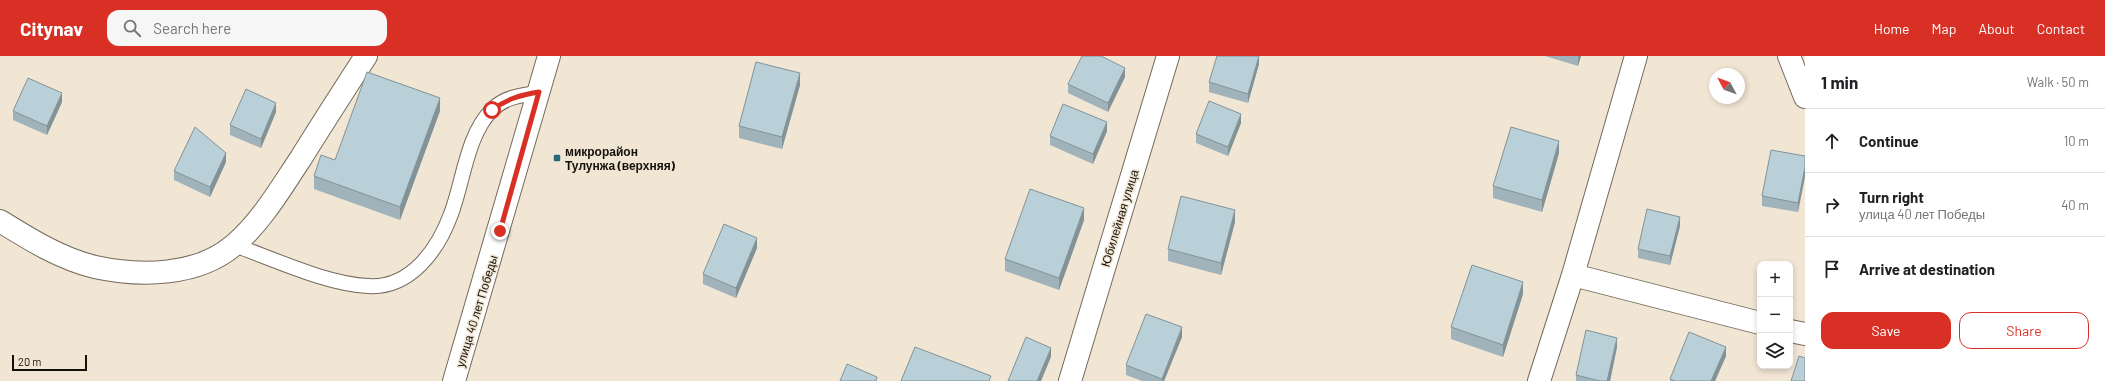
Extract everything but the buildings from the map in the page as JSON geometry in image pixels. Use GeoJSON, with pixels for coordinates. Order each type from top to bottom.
{"type":"FeatureCollection","features":[{"type":"Feature","properties":{"kind":"street"},"geometry":{"type":"LineString","coordinates":[[0,221],[32,241],[69,258],[95,267],[138,272],[172,271],[206,263],[234,245],[267,210],[366,56]]}},
{"type":"Feature","properties":{"kind":"street","name":"улица 40 лет Победы"},"geometry":{"type":"LineString","coordinates":[[454,381],[549,56]]}},
{"type":"Feature","properties":{"kind":"street","name":"Юбилейная улица"},"geometry":{"type":"LineString","coordinates":[[1070,381],[1168,56]]}},
{"type":"Feature","properties":{"kind":"street"},"geometry":{"type":"LineString","coordinates":[[1539,381],[1573,275],[1636,56]]}},
{"type":"Feature","properties":{"kind":"street"},"geometry":{"type":"LineString","coordinates":[[1789,56],[1805,97]]}},
{"type":"Feature","properties":{"kind":"street"},"geometry":{"type":"LineString","coordinates":[[1573,275],[1757,322]]}},
{"type":"Feature","properties":{"kind":"street"},"geometry":{"type":"LineString","coordinates":[[1793,332],[1805,334]]}},
{"type":"Feature","properties":{"kind":"lane"},"geometry":{"type":"LineString","coordinates":[[234,245],[320,276],[351,285],[369,286],[389,284],[407,276],[417,269],[431,253],[441,236],[451,214],[481,124],[492,110],[505,100],[516,96],[539,92]]}},
{"type":"Feature","properties":{"kind":"place","name":"микрорайон Тулунжа (верхняя)"},"geometry":{"type":"Point","coordinates":[557,158]}},
{"type":"Feature","properties":{"kind":"route"},"geometry":{"type":"LineString","coordinates":[[492,110],[505,100],[516,96],[539,92],[500,231]]}}]}
